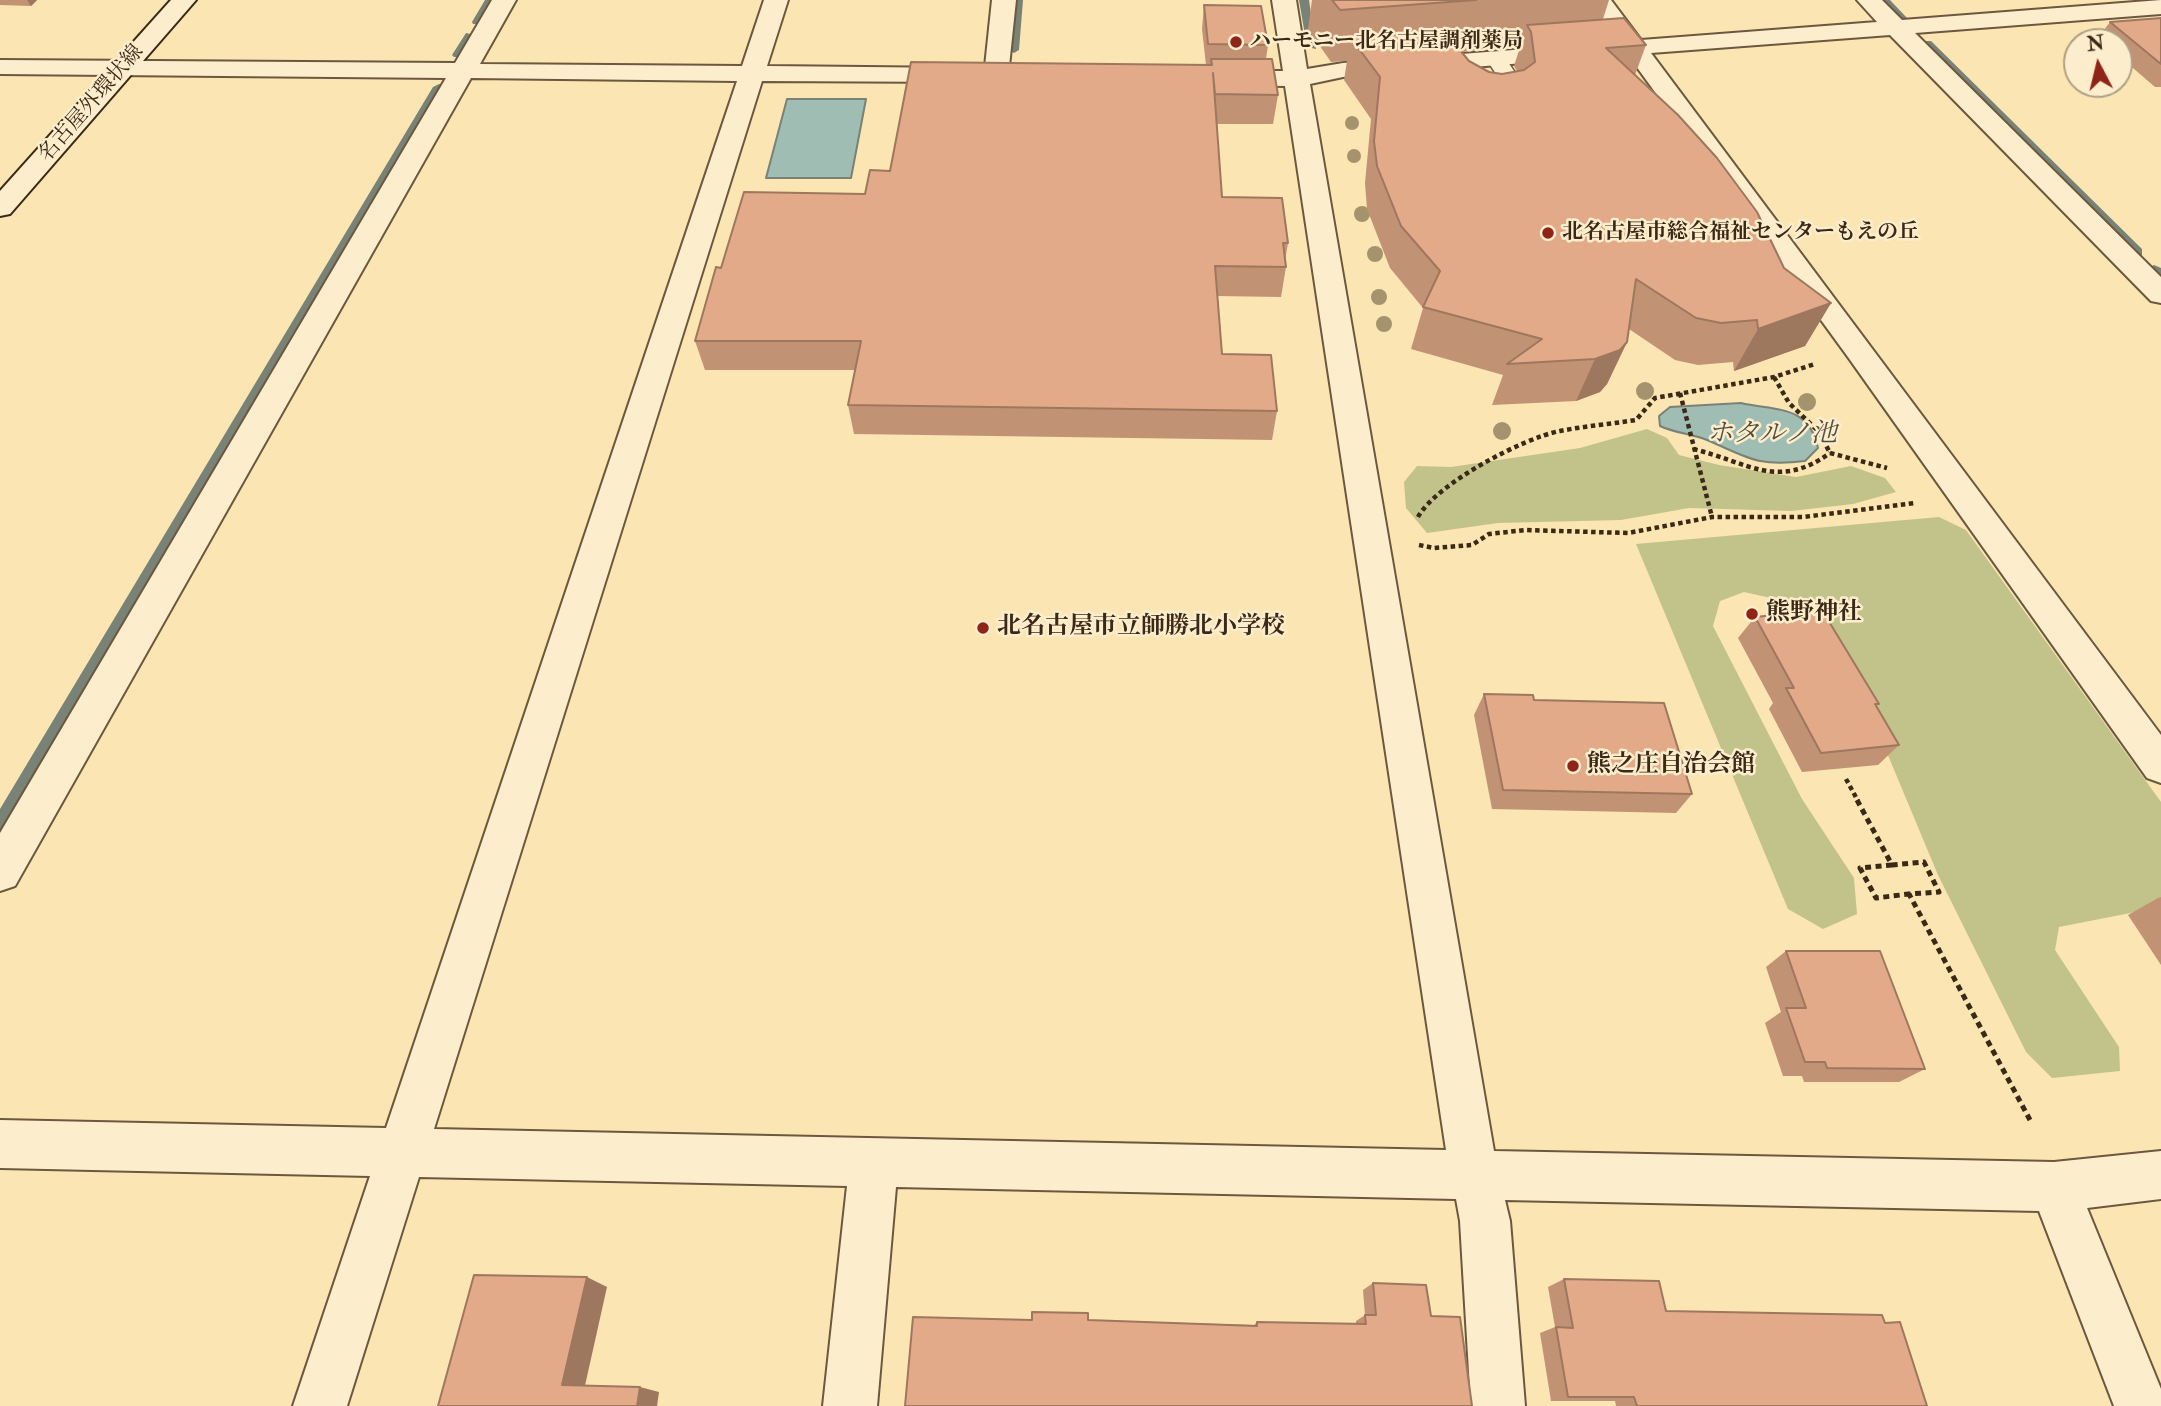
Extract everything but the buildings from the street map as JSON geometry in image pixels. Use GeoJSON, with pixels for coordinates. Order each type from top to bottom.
{"type":"FeatureCollection","features":[{"type":"Feature","properties":{"kind":"street","name":"名古屋外環状線"},"geometry":{"type":"LineString","coordinates":[[0,208],[184,0]]}},
{"type":"Feature","properties":{"kind":"street"},"geometry":{"type":"LineString","coordinates":[[0,872],[504,0]]}},
{"type":"Feature","properties":{"kind":"street"},"geometry":{"type":"LineString","coordinates":[[320,1406],[776,0]]}},
{"type":"Feature","properties":{"kind":"street"},"geometry":{"type":"LineString","coordinates":[[996,76],[1004,0]]}},
{"type":"Feature","properties":{"kind":"street"},"geometry":{"type":"LineString","coordinates":[[1284,0],[1296,79],[1389,543],[1463,1115],[1485,1221],[1498,1406]]}},
{"type":"Feature","properties":{"kind":"street"},"geometry":{"type":"LineString","coordinates":[[1600,0],[1859,349],[2161,766]]}},
{"type":"Feature","properties":{"kind":"street"},"geometry":{"type":"LineString","coordinates":[[1869,0],[2161,294]]}},
{"type":"Feature","properties":{"kind":"street"},"geometry":{"type":"LineString","coordinates":[[1194,78],[1296,79],[1343,70],[1445,71],[1497,60],[2161,8]]}},
{"type":"Feature","properties":{"kind":"street"},"geometry":{"type":"LineString","coordinates":[[0,67],[1023,76]]}},
{"type":"Feature","properties":{"kind":"street"},"geometry":{"type":"LineString","coordinates":[[2132,265],[2161,262]]}},
{"type":"Feature","properties":{"kind":"street"},"geometry":{"type":"LineString","coordinates":[[0,1144],[2054,1187],[2161,1175]]}},
{"type":"Feature","properties":{"kind":"street"},"geometry":{"type":"LineString","coordinates":[[850,1406],[874,1162]]}},
{"type":"Feature","properties":{"kind":"street"},"geometry":{"type":"LineString","coordinates":[[2054,1187],[2141,1406]]}},
{"type":"Feature","properties":{"kind":"lane"},"geometry":{"type":"LineString","coordinates":[[1483,108],[1501,108],[1510,102],[1506,75],[1497,60]]}},
{"type":"Feature","properties":{"kind":"path"},"geometry":{"type":"LineString","coordinates":[[1389,543],[1425,504],[1474,467],[1557,431],[1636,419],[1656,398],[1774,377],[1859,349]]}},
{"type":"Feature","properties":{"kind":"path"},"geometry":{"type":"LineString","coordinates":[[1693,449],[1715,453],[1754,470],[1802,473],[1830,453],[1825,436],[1806,414],[1790,404],[1774,377]]}},
{"type":"Feature","properties":{"kind":"path"},"geometry":{"type":"LineString","coordinates":[[1680,393],[1712,517]]}},
{"type":"Feature","properties":{"kind":"path"},"geometry":{"type":"LineString","coordinates":[[1389,543],[1434,548],[1472,545],[1489,534],[1525,530],[1628,533],[1712,517],[1803,517],[1862,512],[1917,503],[1960,488]]}},
{"type":"Feature","properties":{"kind":"path"},"geometry":{"type":"LineString","coordinates":[[1846,779],[1892,864]]}},
{"type":"Feature","properties":{"kind":"path"},"geometry":{"type":"LineString","coordinates":[[1924,862],[1939,892],[1909,894],[1876,898],[1860,868],[1924,862]]}},
{"type":"Feature","properties":{"kind":"path"},"geometry":{"type":"LineString","coordinates":[[1909,894],[2030,1120]]}},
{"type":"Feature","properties":{"kind":"green space"},"geometry":{"type":"Polygon","coordinates":[[[1647,429],[1667,438],[1679,455],[1719,465],[1796,477],[1851,466],[1885,478],[1896,492],[1853,504],[1791,511],[1689,508],[1621,520],[1498,523],[1427,533],[1406,508],[1404,482],[1417,466],[1451,467],[1580,448],[1647,429]]]}},
{"type":"Feature","properties":{"kind":"green space"},"geometry":{"type":"Polygon","coordinates":[[[1939,517],[1966,530],[2161,802],[2161,907],[2059,927],[2055,950],[2119,1047],[2120,1071],[2052,1078],[2026,1052],[1938,875],[1872,717],[1825,634],[1780,600],[1744,592],[1720,601],[1713,626],[1802,799],[1854,878],[1857,914],[1823,929],[1788,909],[1636,544],[1939,517]]]}},
{"type":"Feature","properties":{"kind":"water"},"geometry":{"type":"Polygon","coordinates":[[[787,99],[866,99],[851,178],[766,178],[787,99]]]}},
{"type":"Feature","properties":{"kind":"water","name":"ホタルノ池"},"geometry":{"type":"Polygon","coordinates":[[[1741,403],[1778,409],[1799,417],[1814,434],[1818,448],[1805,461],[1764,462],[1660,426],[1659,416],[1670,407],[1741,403]]]}},
{"type":"Feature","properties":{"kind":"waterway"},"geometry":{"type":"LineString","coordinates":[[477,22],[490,0]]}},
{"type":"Feature","properties":{"kind":"waterway"},"geometry":{"type":"LineString","coordinates":[[1014,50],[1018,0]]}},
{"type":"Feature","properties":{"kind":"waterway"},"geometry":{"type":"LineString","coordinates":[[1304,0],[1312,47]]}},
{"type":"Feature","properties":{"kind":"waterway"},"geometry":{"type":"LineString","coordinates":[[1884,0],[1902,18]]}},
{"type":"Feature","properties":{"kind":"waterway"},"geometry":{"type":"LineString","coordinates":[[458,55],[470,35]]}},
{"type":"Feature","properties":{"kind":"waterway"},"geometry":{"type":"LineString","coordinates":[[1927,43],[2137,252]]}},
{"type":"Feature","properties":{"kind":"waterway"},"geometry":{"type":"LineString","coordinates":[[0,826],[439,87]]}},
{"type":"Feature","properties":{"kind":"waterway"},"geometry":{"type":"LineString","coordinates":[[2154,269],[2161,276]]}},
{"type":"Feature","properties":{"kind":"place","name":"ハーモニー北名古屋調剤薬局"},"geometry":{"type":"Point","coordinates":[1236,42]}},
{"type":"Feature","properties":{"kind":"place","name":"北名古屋市総合福祉センターもえの丘"},"geometry":{"type":"Point","coordinates":[1548,233]}},
{"type":"Feature","properties":{"kind":"place","name":"熊野神社"},"geometry":{"type":"Point","coordinates":[1752,614]}},
{"type":"Feature","properties":{"kind":"place","name":"北名古屋市立師勝北小学校"},"geometry":{"type":"Point","coordinates":[983,628]}},
{"type":"Feature","properties":{"kind":"place","name":"熊之庄自治会館"},"geometry":{"type":"Point","coordinates":[1573,766]}}]}
